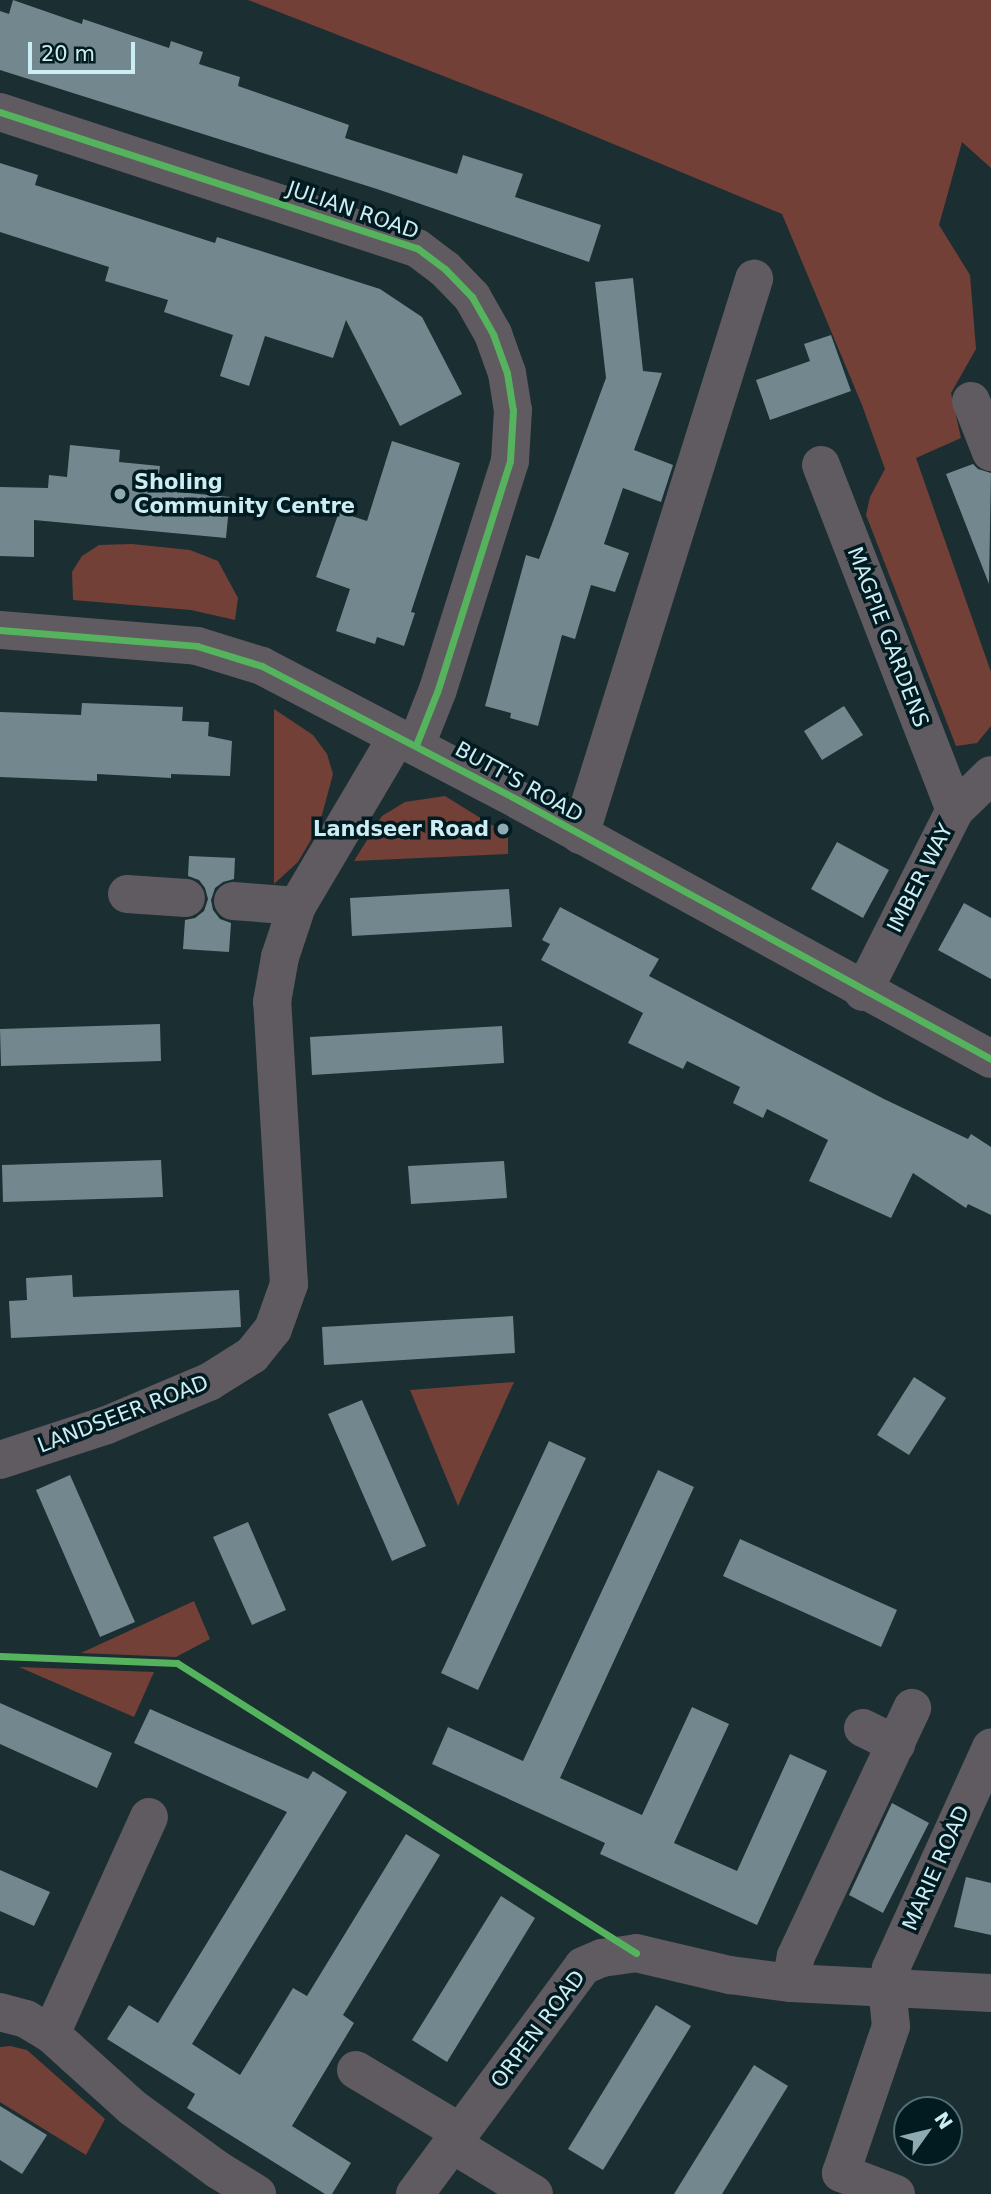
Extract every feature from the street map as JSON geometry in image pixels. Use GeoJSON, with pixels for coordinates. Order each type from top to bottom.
{"type":"FeatureCollection","features":[{"type":"Feature","properties":{"kind":"street","name":"JULIAN ROAD"},"geometry":{"type":"LineString","coordinates":[[0,111],[417,248],[445,269],[472,297],[493,334],[507,373],[513,410],[510,461],[437,692],[407,741]]}},
{"type":"Feature","properties":{"kind":"street"},"geometry":{"type":"LineString","coordinates":[[580,835],[754,279]]}},
{"type":"Feature","properties":{"kind":"street"},"geometry":{"type":"LineString","coordinates":[[971,401],[991,452]]}},
{"type":"Feature","properties":{"kind":"street","name":"MAGPIE GARDENS"},"geometry":{"type":"LineString","coordinates":[[821,465],[955,810]]}},
{"type":"Feature","properties":{"kind":"street","name":"BUTT'S ROAD"},"geometry":{"type":"LineString","coordinates":[[0,630],[197,646],[262,666],[407,741],[863,992],[991,1059]]}},
{"type":"Feature","properties":{"kind":"street","name":"LANDSEER ROAD"},"geometry":{"type":"LineString","coordinates":[[0,1460],[107,1425],[209,1382],[252,1356],[273,1329],[289,1283],[272,1002],[280,957],[298,906],[407,741]]}},
{"type":"Feature","properties":{"kind":"street","name":"IMBER WAY"},"geometry":{"type":"LineString","coordinates":[[863,992],[955,810],[991,775]]}},
{"type":"Feature","properties":{"kind":"street"},"geometry":{"type":"LineString","coordinates":[[127,894],[186,898]]}},
{"type":"Feature","properties":{"kind":"street"},"geometry":{"type":"LineString","coordinates":[[233,901],[298,906]]}},
{"type":"Feature","properties":{"kind":"street"},"geometry":{"type":"LineString","coordinates":[[791,1983],[796,1956],[879,1736],[912,1708]]}},
{"type":"Feature","properties":{"kind":"street","name":"MARIE ROAD"},"geometry":{"type":"LineString","coordinates":[[887,1990],[891,1968],[991,1748]]}},
{"type":"Feature","properties":{"kind":"street"},"geometry":{"type":"LineString","coordinates":[[51,2034],[149,1816]]}},
{"type":"Feature","properties":{"kind":"street","name":"ORPEN ROAD"},"geometry":{"type":"LineString","coordinates":[[415,2194],[583,1966],[593,1962],[636,1953],[730,1975],[791,1983],[887,1990],[991,1993]]}},
{"type":"Feature","properties":{"kind":"street"},"geometry":{"type":"LineString","coordinates":[[887,1990],[891,2026],[841,2173],[896,2194]]}},
{"type":"Feature","properties":{"kind":"street"},"geometry":{"type":"LineString","coordinates":[[0,2012],[26,2019],[51,2034],[133,2108],[218,2170],[257,2194]]}},
{"type":"Feature","properties":{"kind":"street"},"geometry":{"type":"LineString","coordinates":[[356,2070],[534,2194]]}},
{"type":"Feature","properties":{"kind":"shaded area"},"geometry":{"type":"Polygon","coordinates":[[[248,0],[991,0],[991,168],[962,142],[939,225],[970,275],[976,349],[951,393],[961,438],[916,458],[991,672],[991,726],[977,743],[956,746],[866,515],[870,497],[885,469],[862,405],[782,214],[541,114],[248,0]]]}},
{"type":"Feature","properties":{"kind":"shaded area"},"geometry":{"type":"Polygon","coordinates":[[[132,544],[190,550],[218,561],[238,598],[235,620],[191,610],[73,600],[72,572],[82,556],[99,545],[132,544]]]}},
{"type":"Feature","properties":{"kind":"shaded area"},"geometry":{"type":"Polygon","coordinates":[[[274,709],[313,735],[327,754],[333,774],[319,826],[298,862],[274,884],[274,709]]]}},
{"type":"Feature","properties":{"kind":"shaded area"},"geometry":{"type":"Polygon","coordinates":[[[445,796],[508,835],[508,854],[354,861],[382,816],[405,802],[445,796]]]}},
{"type":"Feature","properties":{"kind":"shaded area"},"geometry":{"type":"Polygon","coordinates":[[[514,1382],[458,1506],[410,1390],[514,1382]]]}},
{"type":"Feature","properties":{"kind":"shaded area"},"geometry":{"type":"Polygon","coordinates":[[[194,1601],[210,1639],[176,1657],[81,1653],[194,1601]]]}},
{"type":"Feature","properties":{"kind":"shaded area"},"geometry":{"type":"Polygon","coordinates":[[[19,1667],[154,1672],[134,1717],[19,1667]]]}},
{"type":"Feature","properties":{"kind":"shaded area"},"geometry":{"type":"Polygon","coordinates":[[[0,2047],[27,2050],[105,2119],[86,2155],[0,2102],[0,2047]]]}},
{"type":"Feature","properties":{"kind":"building"},"geometry":{"type":"Polygon","coordinates":[[[13,0],[82,24],[83,19],[169,48],[171,41],[203,52],[199,64],[240,77],[238,86],[349,125],[345,138],[457,174],[463,155],[523,174],[515,197],[601,225],[589,262],[377,189],[0,70],[0,11],[9,14],[13,0]]]}},
{"type":"Feature","properties":{"kind":"building"},"geometry":{"type":"Polygon","coordinates":[[[0,163],[38,175],[35,185],[215,243],[217,237],[380,289],[422,317],[462,394],[400,426],[346,320],[333,358],[265,336],[249,386],[220,376],[233,335],[164,312],[168,300],[105,281],[109,267],[0,232],[0,163]]]}},
{"type":"Feature","properties":{"kind":"building"},"geometry":{"type":"Polygon","coordinates":[[[633,278],[643,371],[662,373],[634,450],[673,465],[661,502],[623,488],[604,544],[629,553],[615,592],[591,585],[575,639],[562,635],[538,726],[510,718],[511,713],[485,706],[526,555],[539,559],[606,378],[595,282],[633,278]]]}},
{"type":"Feature","properties":{"kind":"building"},"geometry":{"type":"Polygon","coordinates":[[[831,335],[851,391],[770,420],[756,380],[810,361],[804,344],[831,335]]]}},
{"type":"Feature","properties":{"kind":"building"},"geometry":{"type":"Polygon","coordinates":[[[392,441],[460,463],[411,612],[415,613],[404,646],[377,637],[375,644],[336,631],[350,589],[316,577],[339,512],[367,521],[392,441]]]}},
{"type":"Feature","properties":{"kind":"building","name":"Sholing Community Centre"},"geometry":{"type":"Polygon","coordinates":[[[70,445],[120,450],[119,462],[160,466],[157,490],[230,497],[226,538],[34,520],[34,557],[0,556],[0,487],[48,488],[49,475],[67,477],[70,445]]]}},
{"type":"Feature","properties":{"kind":"building"},"geometry":{"type":"Polygon","coordinates":[[[973,464],[978,469],[991,473],[989,584],[946,474],[973,464]]]}},
{"type":"Feature","properties":{"kind":"building"},"geometry":{"type":"Polygon","coordinates":[[[82,703],[183,707],[182,721],[209,722],[208,736],[232,741],[230,776],[171,774],[171,778],[97,774],[97,781],[0,777],[0,712],[81,715],[82,703]]]}},
{"type":"Feature","properties":{"kind":"building"},"geometry":{"type":"Polygon","coordinates":[[[844,706],[863,735],[822,760],[804,731],[844,706]]]}},
{"type":"Feature","properties":{"kind":"building"},"geometry":{"type":"Polygon","coordinates":[[[837,842],[889,870],[863,918],[811,889],[837,842]]]}},
{"type":"Feature","properties":{"kind":"building"},"geometry":{"type":"Polygon","coordinates":[[[189,856],[235,858],[234,879],[215,888],[211,900],[213,910],[220,919],[231,923],[229,952],[183,949],[185,920],[195,918],[204,911],[208,899],[199,880],[188,876],[189,856]]]}},
{"type":"Feature","properties":{"kind":"building"},"geometry":{"type":"Polygon","coordinates":[[[509,889],[512,927],[352,936],[350,898],[509,889]]]}},
{"type":"Feature","properties":{"kind":"building"},"geometry":{"type":"Polygon","coordinates":[[[964,903],[991,918],[991,979],[938,950],[964,903]]]}},
{"type":"Feature","properties":{"kind":"building"},"geometry":{"type":"Polygon","coordinates":[[[560,907],[659,959],[649,976],[884,1099],[968,1139],[971,1134],[991,1147],[991,1215],[968,1204],[966,1208],[913,1173],[891,1218],[809,1181],[828,1140],[767,1109],[763,1118],[733,1103],[740,1087],[687,1061],[683,1069],[628,1043],[643,1013],[541,960],[550,944],[542,940],[560,907]]]}},
{"type":"Feature","properties":{"kind":"building"},"geometry":{"type":"Polygon","coordinates":[[[160,1024],[161,1061],[1,1066],[0,1029],[160,1024]]]}},
{"type":"Feature","properties":{"kind":"building"},"geometry":{"type":"Polygon","coordinates":[[[502,1026],[504,1063],[312,1075],[310,1037],[502,1026]]]}},
{"type":"Feature","properties":{"kind":"building"},"geometry":{"type":"Polygon","coordinates":[[[161,1160],[163,1197],[3,1202],[2,1165],[161,1160]]]}},
{"type":"Feature","properties":{"kind":"building"},"geometry":{"type":"Polygon","coordinates":[[[504,1161],[507,1198],[411,1204],[408,1166],[504,1161]]]}},
{"type":"Feature","properties":{"kind":"building"},"geometry":{"type":"Polygon","coordinates":[[[72,1275],[73,1297],[239,1290],[241,1327],[11,1338],[9,1301],[27,1300],[26,1278],[72,1275]]]}},
{"type":"Feature","properties":{"kind":"building"},"geometry":{"type":"Polygon","coordinates":[[[513,1316],[515,1353],[324,1365],[322,1327],[513,1316]]]}},
{"type":"Feature","properties":{"kind":"building"},"geometry":{"type":"Polygon","coordinates":[[[914,1377],[946,1398],[909,1455],[877,1435],[914,1377]]]}},
{"type":"Feature","properties":{"kind":"building"},"geometry":{"type":"Polygon","coordinates":[[[362,1400],[426,1546],[392,1561],[328,1414],[362,1400]]]}},
{"type":"Feature","properties":{"kind":"building"},"geometry":{"type":"Polygon","coordinates":[[[549,1441],[586,1458],[478,1690],[441,1673],[549,1441]]]}},
{"type":"Feature","properties":{"kind":"building"},"geometry":{"type":"Polygon","coordinates":[[[658,1470],[694,1487],[560,1778],[642,1815],[692,1707],[729,1724],[674,1843],[737,1871],[790,1754],[827,1771],[757,1925],[600,1854],[605,1843],[432,1764],[448,1727],[523,1761],[658,1470]]]}},
{"type":"Feature","properties":{"kind":"building"},"geometry":{"type":"Polygon","coordinates":[[[70,1475],[135,1622],[100,1637],[36,1490],[70,1475]]]}},
{"type":"Feature","properties":{"kind":"building"},"geometry":{"type":"Polygon","coordinates":[[[248,1522],[286,1610],[252,1625],[213,1537],[248,1522]]]}},
{"type":"Feature","properties":{"kind":"building"},"geometry":{"type":"Polygon","coordinates":[[[740,1539],[897,1610],[881,1647],[723,1576],[740,1539]]]}},
{"type":"Feature","properties":{"kind":"building"},"geometry":{"type":"Polygon","coordinates":[[[0,1703],[112,1753],[97,1788],[0,1744],[0,1703]]]}},
{"type":"Feature","properties":{"kind":"building"},"geometry":{"type":"Polygon","coordinates":[[[150,1709],[308,1779],[313,1771],[347,1792],[192,2044],[240,2075],[293,1988],[307,1996],[406,1834],[440,1855],[343,2015],[354,2023],[292,2126],[351,2163],[332,2194],[325,2194],[187,2108],[195,2094],[107,2039],[129,2005],[158,2023],[287,1812],[134,1743],[150,1709]]]}},
{"type":"Feature","properties":{"kind":"building"},"geometry":{"type":"Polygon","coordinates":[[[892,1803],[929,1823],[883,1913],[849,1895],[892,1803]]]}},
{"type":"Feature","properties":{"kind":"building"},"geometry":{"type":"Polygon","coordinates":[[[0,1870],[50,1892],[34,1926],[0,1911],[0,1870]]]}},
{"type":"Feature","properties":{"kind":"building"},"geometry":{"type":"Polygon","coordinates":[[[966,1877],[991,1883],[991,1935],[954,1927],[966,1877]]]}},
{"type":"Feature","properties":{"kind":"building"},"geometry":{"type":"Polygon","coordinates":[[[501,1896],[535,1918],[447,2062],[412,2040],[501,1896]]]}},
{"type":"Feature","properties":{"kind":"building"},"geometry":{"type":"Polygon","coordinates":[[[656,2005],[691,2026],[603,2170],[568,2149],[656,2005]]]}},
{"type":"Feature","properties":{"kind":"building"},"geometry":{"type":"Polygon","coordinates":[[[754,2065],[788,2086],[722,2194],[674,2194],[754,2065]]]}},
{"type":"Feature","properties":{"kind":"building"},"geometry":{"type":"Polygon","coordinates":[[[0,2106],[47,2135],[22,2174],[0,2160],[0,2106]]]}},
{"type":"Feature","properties":{"kind":"cycle path"},"geometry":{"type":"LineString","coordinates":[[0,112],[417,248],[445,269],[472,297],[493,334],[507,373],[513,410],[510,461],[437,692],[416,745]]}},
{"type":"Feature","properties":{"kind":"cycle path"},"geometry":{"type":"LineString","coordinates":[[0,630],[197,646],[262,666],[520,801],[991,1059]]}},
{"type":"Feature","properties":{"kind":"cycle path"},"geometry":{"type":"LineString","coordinates":[[0,1656],[177,1663],[636,1953]]}},
{"type":"Feature","properties":{"kind":"place","name":"Sholing Community Centre"},"geometry":{"type":"Point","coordinates":[120,494]}},
{"type":"Feature","properties":{"kind":"place","name":"Landseer Road"},"geometry":{"type":"Point","coordinates":[503,829]}}]}
